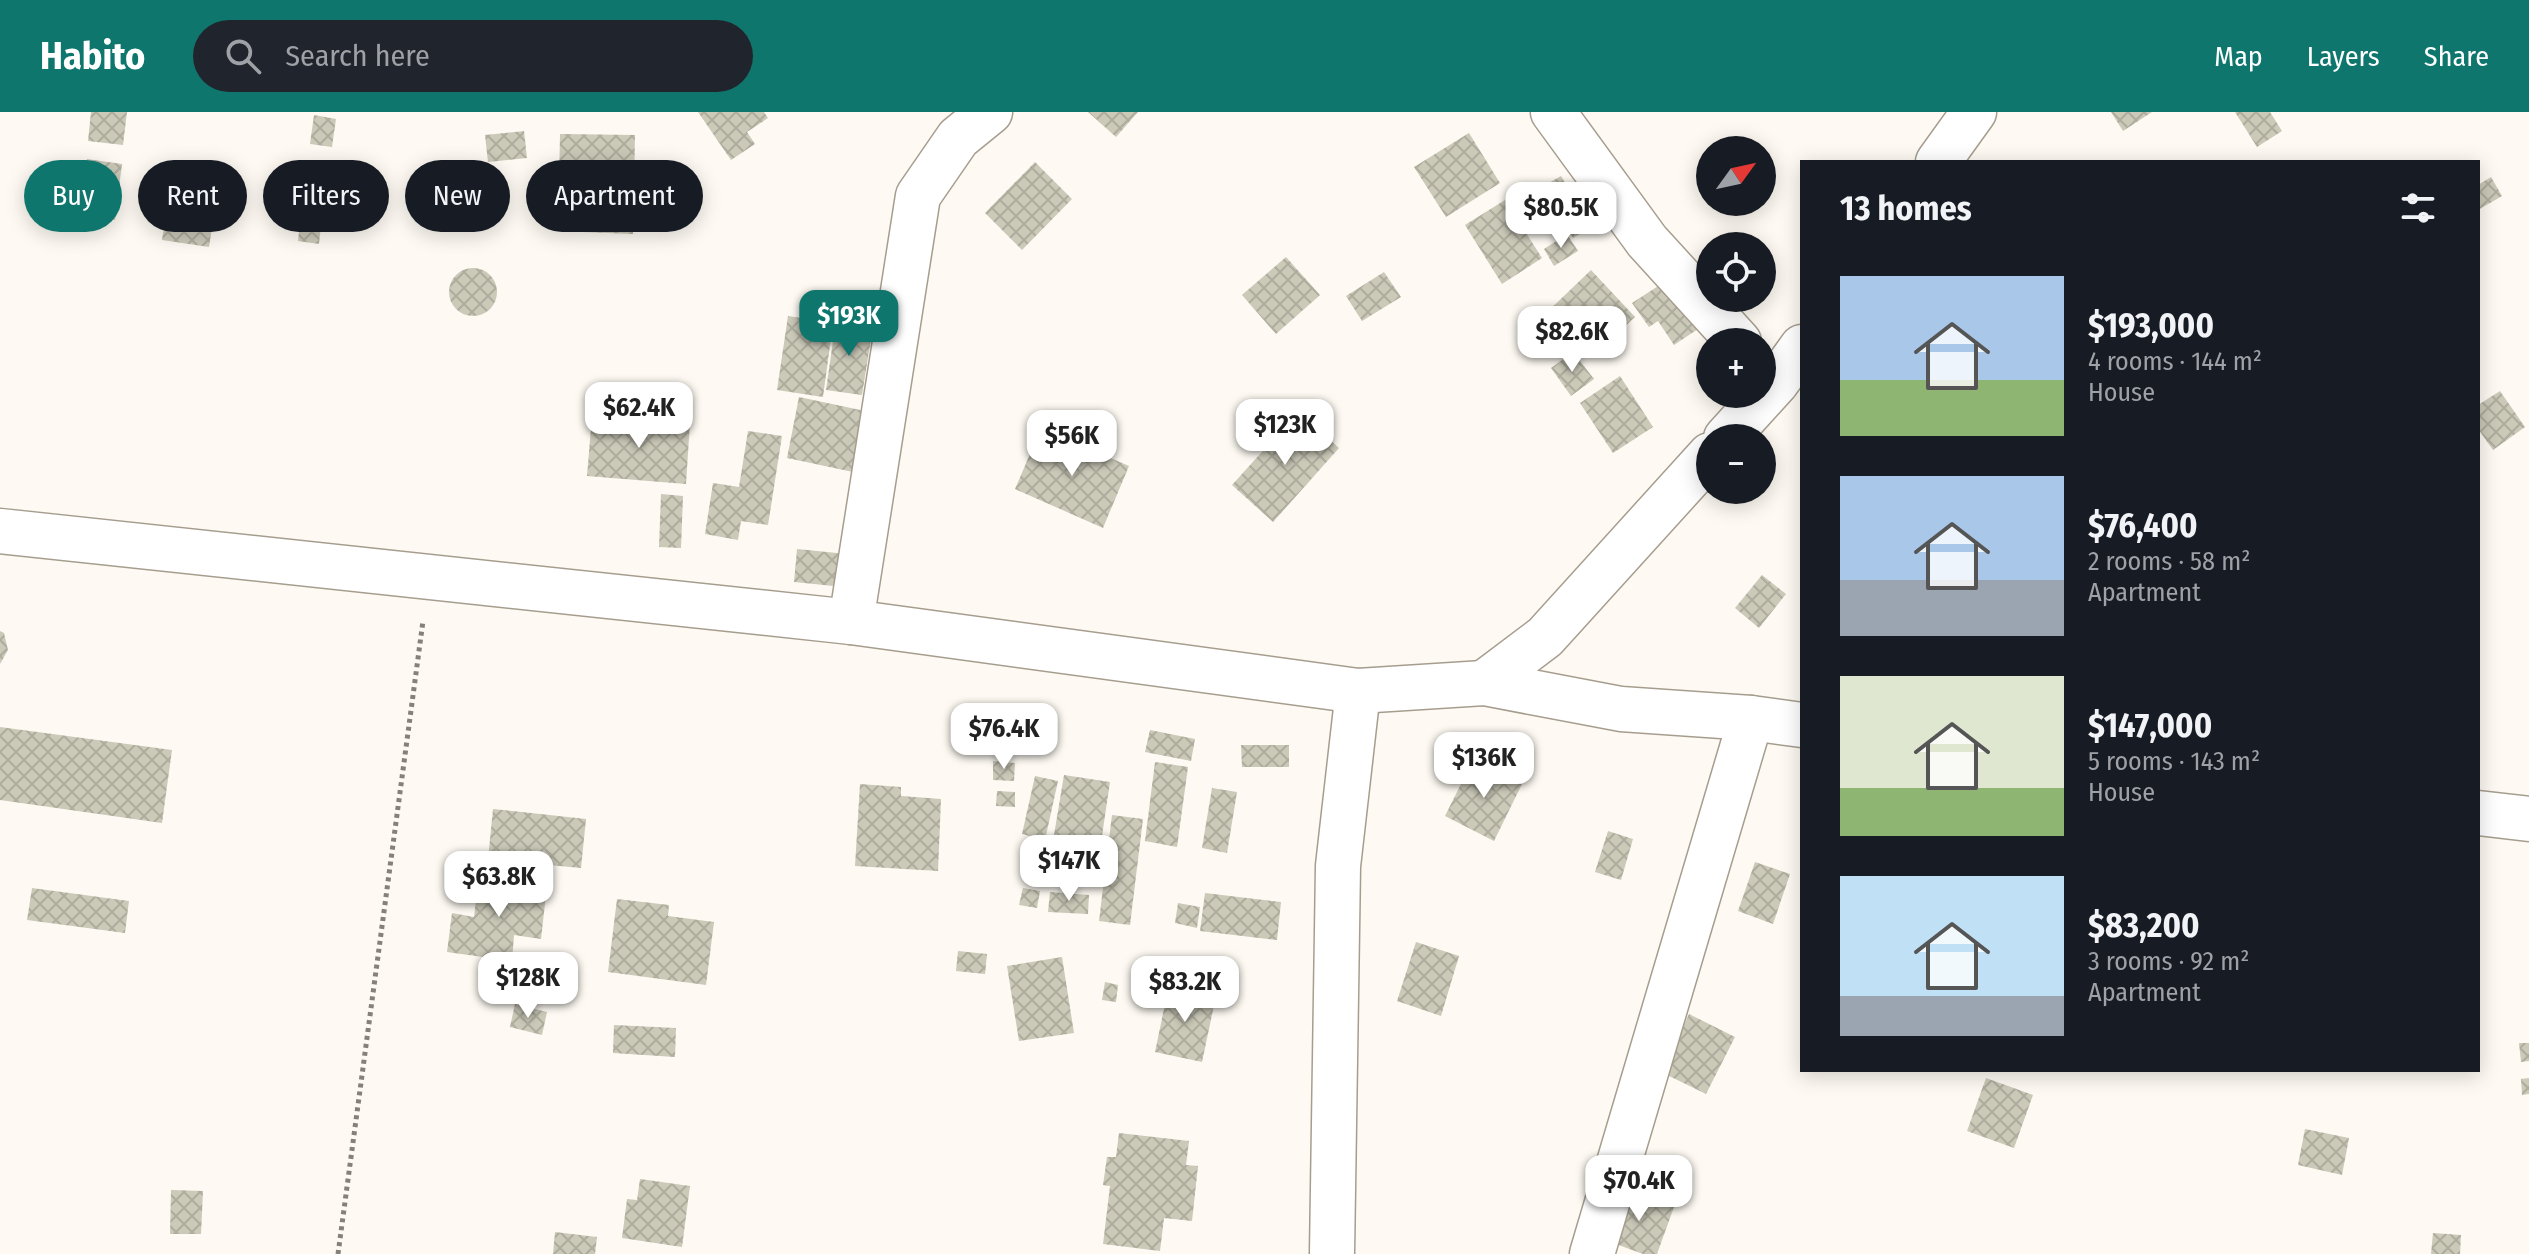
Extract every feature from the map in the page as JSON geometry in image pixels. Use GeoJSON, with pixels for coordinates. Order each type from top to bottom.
{"type":"FeatureCollection","features":[{"type":"Feature","properties":{"kind":"street"},"geometry":{"type":"LineString","coordinates":[[851,622],[918,196],[958,138],[990,112]]}},
{"type":"Feature","properties":{"kind":"street"},"geometry":{"type":"LineString","coordinates":[[1553,112],[1647,241],[1726,328]]}},
{"type":"Feature","properties":{"kind":"street"},"geometry":{"type":"LineString","coordinates":[[1939,160],[1974,112]]}},
{"type":"Feature","properties":{"kind":"street"},"geometry":{"type":"LineString","coordinates":[[1776,370],[1800,349]]}},
{"type":"Feature","properties":{"kind":"street"},"geometry":{"type":"LineString","coordinates":[[1484,683],[1545,637],[1696,470]]}},
{"type":"Feature","properties":{"kind":"street"},"geometry":{"type":"LineString","coordinates":[[0,531],[851,622],[1358,691],[1484,683],[1621,709],[1751,718],[1800,725]]}},
{"type":"Feature","properties":{"kind":"street"},"geometry":{"type":"LineString","coordinates":[[1332,1254],[1338,866],[1358,691]]}},
{"type":"Feature","properties":{"kind":"street"},"geometry":{"type":"LineString","coordinates":[[1592,1254],[1751,718]]}},
{"type":"Feature","properties":{"kind":"street"},"geometry":{"type":"LineString","coordinates":[[2480,813],[2529,819]]}},
{"type":"Feature","properties":{"kind":"path"},"geometry":{"type":"LineString","coordinates":[[338,1254],[429,578]]}},
{"type":"Feature","properties":{"kind":"building"},"geometry":{"type":"Polygon","coordinates":[[[91,112],[127,112],[123,145],[88,141],[91,112]]]}},
{"type":"Feature","properties":{"kind":"building"},"geometry":{"type":"Polygon","coordinates":[[[698,112],[764,112],[768,118],[747,132],[755,144],[731,160],[698,112]]]}},
{"type":"Feature","properties":{"kind":"building"},"geometry":{"type":"Polygon","coordinates":[[[1088,112],[1138,112],[1116,137],[1088,112]]]}},
{"type":"Feature","properties":{"kind":"building"},"geometry":{"type":"Polygon","coordinates":[[[2111,112],[2152,112],[2123,131],[2111,112]]]}},
{"type":"Feature","properties":{"kind":"building"},"geometry":{"type":"Polygon","coordinates":[[[2235,112],[2270,112],[2282,131],[2257,147],[2235,112]]]}},
{"type":"Feature","properties":{"kind":"building"},"geometry":{"type":"Polygon","coordinates":[[[314,115],[336,119],[332,147],[310,144],[314,115]]]}},
{"type":"Feature","properties":{"kind":"building"},"geometry":{"type":"Polygon","coordinates":[[[524,131],[527,158],[488,160],[485,135],[524,131]]]}},
{"type":"Feature","properties":{"kind":"building"},"geometry":{"type":"Polygon","coordinates":[[[1469,133],[1500,183],[1446,217],[1414,167],[1469,133]]]}},
{"type":"Feature","properties":{"kind":"building"},"geometry":{"type":"Polygon","coordinates":[[[560,134],[635,135],[634,160],[559,160],[560,134]]]}},
{"type":"Feature","properties":{"kind":"building"},"geometry":{"type":"Polygon","coordinates":[[[1035,162],[1072,199],[1022,250],[985,213],[1035,162]]]}},
{"type":"Feature","properties":{"kind":"building"},"geometry":{"type":"Polygon","coordinates":[[[1561,176],[1575,200],[1556,212],[1540,188],[1561,176]]]}},
{"type":"Feature","properties":{"kind":"building"},"geometry":{"type":"Polygon","coordinates":[[[2491,177],[2502,196],[2480,209],[2480,184],[2491,177]]]}},
{"type":"Feature","properties":{"kind":"building"},"geometry":{"type":"Polygon","coordinates":[[[1505,200],[1542,258],[1502,284],[1465,225],[1505,200]]]}},
{"type":"Feature","properties":{"kind":"building"},"geometry":{"type":"Polygon","coordinates":[[[1576,215],[1586,230],[1573,238],[1564,223],[1576,215]]]}},
{"type":"Feature","properties":{"kind":"building"},"geometry":{"type":"Polygon","coordinates":[[[163,232],[211,232],[209,247],[162,240],[163,232]]]}},
{"type":"Feature","properties":{"kind":"building"},"geometry":{"type":"Polygon","coordinates":[[[299,232],[320,232],[319,244],[298,241],[299,232]]]}},
{"type":"Feature","properties":{"kind":"building"},"geometry":{"type":"Polygon","coordinates":[[[583,232],[633,232],[633,234],[583,232]]]}},
{"type":"Feature","properties":{"kind":"building"},"geometry":{"type":"Polygon","coordinates":[[[1567,234],[1578,251],[1554,266],[1544,249],[1567,234]]]}},
{"type":"Feature","properties":{"kind":"building"},"geometry":{"type":"Polygon","coordinates":[[[1286,257],[1320,295],[1276,334],[1242,295],[1286,257]]]}},
{"type":"Feature","properties":{"kind":"building"},"geometry":{"type":"Polygon","coordinates":[[[473,268],[490,275],[497,292],[490,309],[473,316],[456,309],[449,292],[456,275],[473,268]]]}},
{"type":"Feature","properties":{"kind":"building"},"geometry":{"type":"Polygon","coordinates":[[[1591,270],[1635,317],[1604,346],[1593,335],[1578,349],[1544,315],[1591,270]]]}},
{"type":"Feature","properties":{"kind":"building"},"geometry":{"type":"Polygon","coordinates":[[[1384,272],[1401,297],[1362,321],[1346,296],[1384,272]]]}},
{"type":"Feature","properties":{"kind":"building"},"geometry":{"type":"Polygon","coordinates":[[[1669,279],[1701,327],[1674,345],[1658,321],[1649,327],[1632,303],[1669,279]]]}},
{"type":"Feature","properties":{"kind":"building"},"geometry":{"type":"Polygon","coordinates":[[[788,316],[833,323],[823,397],[777,390],[788,316]]]}},
{"type":"Feature","properties":{"kind":"building"},"geometry":{"type":"Polygon","coordinates":[[[836,320],[873,326],[862,395],[826,390],[836,320]]]}},
{"type":"Feature","properties":{"kind":"building"},"geometry":{"type":"Polygon","coordinates":[[[1573,352],[1594,379],[1571,396],[1551,368],[1573,352]]]}},
{"type":"Feature","properties":{"kind":"building"},"geometry":{"type":"Polygon","coordinates":[[[1620,376],[1653,427],[1613,453],[1580,403],[1620,376]]]}},
{"type":"Feature","properties":{"kind":"building"},"geometry":{"type":"Polygon","coordinates":[[[2500,391],[2525,427],[2493,450],[2480,432],[2480,404],[2500,391]]]}},
{"type":"Feature","properties":{"kind":"building"},"geometry":{"type":"Polygon","coordinates":[[[799,397],[865,411],[853,472],[787,458],[799,397]]]}},
{"type":"Feature","properties":{"kind":"building"},"geometry":{"type":"Polygon","coordinates":[[[1298,412],[1339,448],[1273,522],[1232,485],[1298,412]]]}},
{"type":"Feature","properties":{"kind":"building"},"geometry":{"type":"Polygon","coordinates":[[[592,416],[690,423],[686,484],[587,476],[592,416]]]}},
{"type":"Feature","properties":{"kind":"building"},"geometry":{"type":"Polygon","coordinates":[[[1041,428],[1129,466],[1103,528],[1015,489],[1041,428]]]}},
{"type":"Feature","properties":{"kind":"building"},"geometry":{"type":"Polygon","coordinates":[[[748,431],[782,436],[768,525],[741,521],[738,540],[705,534],[713,483],[739,487],[748,431]]]}},
{"type":"Feature","properties":{"kind":"building"},"geometry":{"type":"Polygon","coordinates":[[[661,494],[683,496],[681,548],[659,547],[661,494]]]}},
{"type":"Feature","properties":{"kind":"building"},"geometry":{"type":"Polygon","coordinates":[[[797,549],[847,554],[844,587],[794,582],[797,549]]]}},
{"type":"Feature","properties":{"kind":"building"},"geometry":{"type":"Polygon","coordinates":[[[1762,575],[1786,594],[1759,628],[1735,608],[1762,575]]]}},
{"type":"Feature","properties":{"kind":"building"},"geometry":{"type":"Polygon","coordinates":[[[0,631],[4,633],[8,650],[0,664],[0,631]]]}},
{"type":"Feature","properties":{"kind":"building"},"geometry":{"type":"Polygon","coordinates":[[[0,727],[172,750],[162,823],[0,800],[0,727]]]}},
{"type":"Feature","properties":{"kind":"building"},"geometry":{"type":"Polygon","coordinates":[[[1150,730],[1195,739],[1191,761],[1145,752],[1150,730]]]}},
{"type":"Feature","properties":{"kind":"building"},"geometry":{"type":"Polygon","coordinates":[[[1241,745],[1289,745],[1289,767],[1242,767],[1241,745]]]}},
{"type":"Feature","properties":{"kind":"building"},"geometry":{"type":"Polygon","coordinates":[[[1473,760],[1522,784],[1494,841],[1445,816],[1473,760]]]}},
{"type":"Feature","properties":{"kind":"building"},"geometry":{"type":"Polygon","coordinates":[[[993,761],[1015,763],[1014,781],[993,780],[993,761]]]}},
{"type":"Feature","properties":{"kind":"building"},"geometry":{"type":"Polygon","coordinates":[[[1155,762],[1188,767],[1177,847],[1145,841],[1155,762]]]}},
{"type":"Feature","properties":{"kind":"building"},"geometry":{"type":"Polygon","coordinates":[[[1064,775],[1110,782],[1100,849],[1053,841],[1064,775]]]}},
{"type":"Feature","properties":{"kind":"building"},"geometry":{"type":"Polygon","coordinates":[[[1035,776],[1058,781],[1045,840],[1022,834],[1035,776]]]}},
{"type":"Feature","properties":{"kind":"building"},"geometry":{"type":"Polygon","coordinates":[[[860,784],[901,787],[901,796],[941,799],[938,871],[855,866],[860,784]]]}},
{"type":"Feature","properties":{"kind":"building"},"geometry":{"type":"Polygon","coordinates":[[[1212,788],[1237,792],[1227,853],[1202,848],[1212,788]]]}},
{"type":"Feature","properties":{"kind":"building"},"geometry":{"type":"Polygon","coordinates":[[[997,791],[1015,792],[1015,807],[996,806],[997,791]]]}},
{"type":"Feature","properties":{"kind":"building"},"geometry":{"type":"Polygon","coordinates":[[[493,809],[586,819],[581,868],[488,859],[493,809]]]}},
{"type":"Feature","properties":{"kind":"building"},"geometry":{"type":"Polygon","coordinates":[[[1112,815],[1143,819],[1130,925],[1099,921],[1112,815]]]}},
{"type":"Feature","properties":{"kind":"building"},"geometry":{"type":"Polygon","coordinates":[[[1608,831],[1633,839],[1621,880],[1595,872],[1608,831]]]}},
{"type":"Feature","properties":{"kind":"building"},"geometry":{"type":"Polygon","coordinates":[[[1755,862],[1790,874],[1773,924],[1738,911],[1755,862]]]}},
{"type":"Feature","properties":{"kind":"building"},"geometry":{"type":"Polygon","coordinates":[[[479,876],[547,886],[541,939],[514,935],[512,961],[447,952],[452,913],[474,917],[479,876]]]}},
{"type":"Feature","properties":{"kind":"building"},"geometry":{"type":"Polygon","coordinates":[[[32,888],[129,901],[125,933],[27,920],[32,888]]]}},
{"type":"Feature","properties":{"kind":"building"},"geometry":{"type":"Polygon","coordinates":[[[1023,888],[1040,891],[1037,908],[1019,905],[1023,888]]]}},
{"type":"Feature","properties":{"kind":"building"},"geometry":{"type":"Polygon","coordinates":[[[1050,892],[1089,895],[1088,914],[1048,912],[1050,892]]]}},
{"type":"Feature","properties":{"kind":"building"},"geometry":{"type":"Polygon","coordinates":[[[1205,893],[1281,902],[1277,940],[1200,931],[1205,893]]]}},
{"type":"Feature","properties":{"kind":"building"},"geometry":{"type":"Polygon","coordinates":[[[617,899],[669,905],[668,916],[714,922],[706,985],[608,972],[617,899]]]}},
{"type":"Feature","properties":{"kind":"building"},"geometry":{"type":"Polygon","coordinates":[[[1178,903],[1200,907],[1197,928],[1175,923],[1178,903]]]}},
{"type":"Feature","properties":{"kind":"building"},"geometry":{"type":"Polygon","coordinates":[[[1416,942],[1459,956],[1441,1016],[1397,1001],[1416,942]]]}},
{"type":"Feature","properties":{"kind":"building"},"geometry":{"type":"Polygon","coordinates":[[[958,951],[987,954],[985,974],[956,971],[958,951]]]}},
{"type":"Feature","properties":{"kind":"building"},"geometry":{"type":"Polygon","coordinates":[[[1062,957],[1074,1033],[1019,1041],[1007,966],[1062,957]]]}},
{"type":"Feature","properties":{"kind":"building"},"geometry":{"type":"Polygon","coordinates":[[[1105,982],[1118,985],[1116,1002],[1102,1000],[1105,982]]]}},
{"type":"Feature","properties":{"kind":"building"},"geometry":{"type":"Polygon","coordinates":[[[1169,985],[1216,996],[1202,1062],[1155,1052],[1169,985]]]}},
{"type":"Feature","properties":{"kind":"building"},"geometry":{"type":"Polygon","coordinates":[[[515,1004],[547,1012],[542,1035],[510,1027],[515,1004]]]}},
{"type":"Feature","properties":{"kind":"building"},"geometry":{"type":"Polygon","coordinates":[[[1689,1014],[1735,1037],[1706,1094],[1661,1072],[1689,1014]]]}},
{"type":"Feature","properties":{"kind":"building"},"geometry":{"type":"Polygon","coordinates":[[[614,1025],[676,1028],[675,1057],[613,1053],[614,1025]]]}},
{"type":"Feature","properties":{"kind":"building"},"geometry":{"type":"Polygon","coordinates":[[[2519,1043],[2529,1043],[2529,1061],[2521,1062],[2519,1043]]]}},
{"type":"Feature","properties":{"kind":"building"},"geometry":{"type":"Polygon","coordinates":[[[1986,1078],[2033,1095],[2014,1148],[1967,1131],[1986,1078]]]}},
{"type":"Feature","properties":{"kind":"building"},"geometry":{"type":"Polygon","coordinates":[[[2529,1078],[2529,1094],[2522,1095],[2521,1079],[2529,1078]]]}},
{"type":"Feature","properties":{"kind":"building"},"geometry":{"type":"Polygon","coordinates":[[[2305,1129],[2349,1138],[2342,1175],[2298,1165],[2305,1129]]]}},
{"type":"Feature","properties":{"kind":"building"},"geometry":{"type":"Polygon","coordinates":[[[1119,1133],[1189,1141],[1186,1165],[1198,1166],[1192,1221],[1164,1218],[1160,1251],[1103,1244],[1110,1186],[1103,1185],[1107,1157],[1116,1157],[1119,1133]]]}},
{"type":"Feature","properties":{"kind":"building"},"geometry":{"type":"Polygon","coordinates":[[[640,1179],[690,1186],[682,1247],[622,1238],[627,1199],[637,1200],[640,1179]]]}},
{"type":"Feature","properties":{"kind":"building"},"geometry":{"type":"Polygon","coordinates":[[[1623,1189],[1674,1207],[1657,1254],[1643,1254],[1605,1240],[1623,1189]]]}},
{"type":"Feature","properties":{"kind":"building"},"geometry":{"type":"Polygon","coordinates":[[[171,1190],[203,1191],[201,1234],[170,1234],[171,1190]]]}},
{"type":"Feature","properties":{"kind":"building"},"geometry":{"type":"Polygon","coordinates":[[[555,1232],[597,1237],[595,1254],[553,1254],[555,1232]]]}},
{"type":"Feature","properties":{"kind":"building"},"geometry":{"type":"Polygon","coordinates":[[[2433,1233],[2461,1235],[2460,1254],[2431,1254],[2433,1233]]]}}]}
